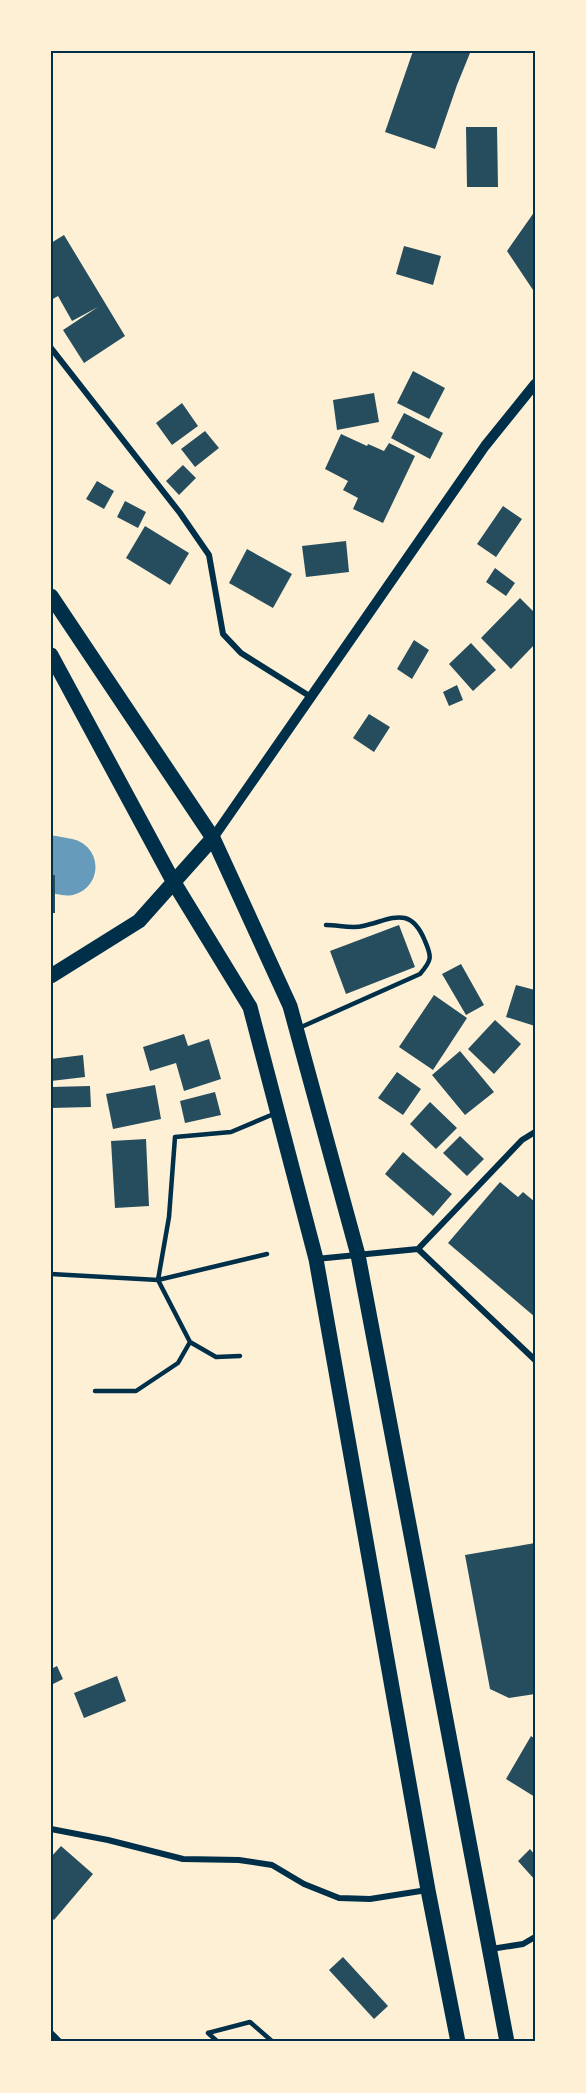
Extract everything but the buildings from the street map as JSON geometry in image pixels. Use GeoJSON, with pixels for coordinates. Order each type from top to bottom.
{"type":"FeatureCollection","features":[{"type":"Feature","properties":{"kind":"main road"},"geometry":{"type":"LineString","coordinates":[[51,596],[213,838],[290,1006],[358,1255],[507,2042]]}},
{"type":"Feature","properties":{"kind":"main road"},"geometry":{"type":"LineString","coordinates":[[51,655],[173,881],[250,1006],[316,1259],[428,1890],[458,2042]]}},
{"type":"Feature","properties":{"kind":"main road"},"geometry":{"type":"LineString","coordinates":[[51,976],[139,921],[213,838]]}},
{"type":"Feature","properties":{"kind":"street"},"geometry":{"type":"LineString","coordinates":[[51,348],[180,513],[209,555],[223,634],[241,653],[311,696]]}},
{"type":"Feature","properties":{"kind":"street"},"geometry":{"type":"LineString","coordinates":[[213,838],[485,446],[535,384]]}},
{"type":"Feature","properties":{"kind":"street"},"geometry":{"type":"LineString","coordinates":[[316,1259],[418,1249],[522,1140],[535,1132]]}},
{"type":"Feature","properties":{"kind":"street"},"geometry":{"type":"LineString","coordinates":[[418,1249],[535,1360]]}},
{"type":"Feature","properties":{"kind":"street"},"geometry":{"type":"LineString","coordinates":[[51,1829],[108,1840],[183,1859],[239,1860],[272,1865],[304,1884],[339,1898],[370,1899],[428,1890]]}},
{"type":"Feature","properties":{"kind":"street"},"geometry":{"type":"LineString","coordinates":[[490,1949],[523,1944],[535,1936]]}},
{"type":"Feature","properties":{"kind":"street"},"geometry":{"type":"LineString","coordinates":[[51,2033],[60,2042]]}},
{"type":"Feature","properties":{"kind":"lane"},"geometry":{"type":"LineString","coordinates":[[296,1029],[420,974],[428,964],[431,955],[415,923],[404,918],[389,917],[361,927],[326,925]]}},
{"type":"Feature","properties":{"kind":"lane"},"geometry":{"type":"LineString","coordinates":[[240,1356],[216,1357],[190,1342],[158,1280],[169,1217],[175,1137],[231,1132],[279,1112]]}},
{"type":"Feature","properties":{"kind":"lane"},"geometry":{"type":"LineString","coordinates":[[51,1274],[158,1280],[267,1254]]}},
{"type":"Feature","properties":{"kind":"lane"},"geometry":{"type":"LineString","coordinates":[[95,1391],[136,1391],[178,1364],[190,1342]]}},
{"type":"Feature","properties":{"kind":"lane"},"geometry":{"type":"LineString","coordinates":[[218,2042],[208,2033],[250,2022],[273,2042]]}},
{"type":"Feature","properties":{"kind":"waterway"},"geometry":{"type":"LineString","coordinates":[[51,864],[67,867]]}}]}
